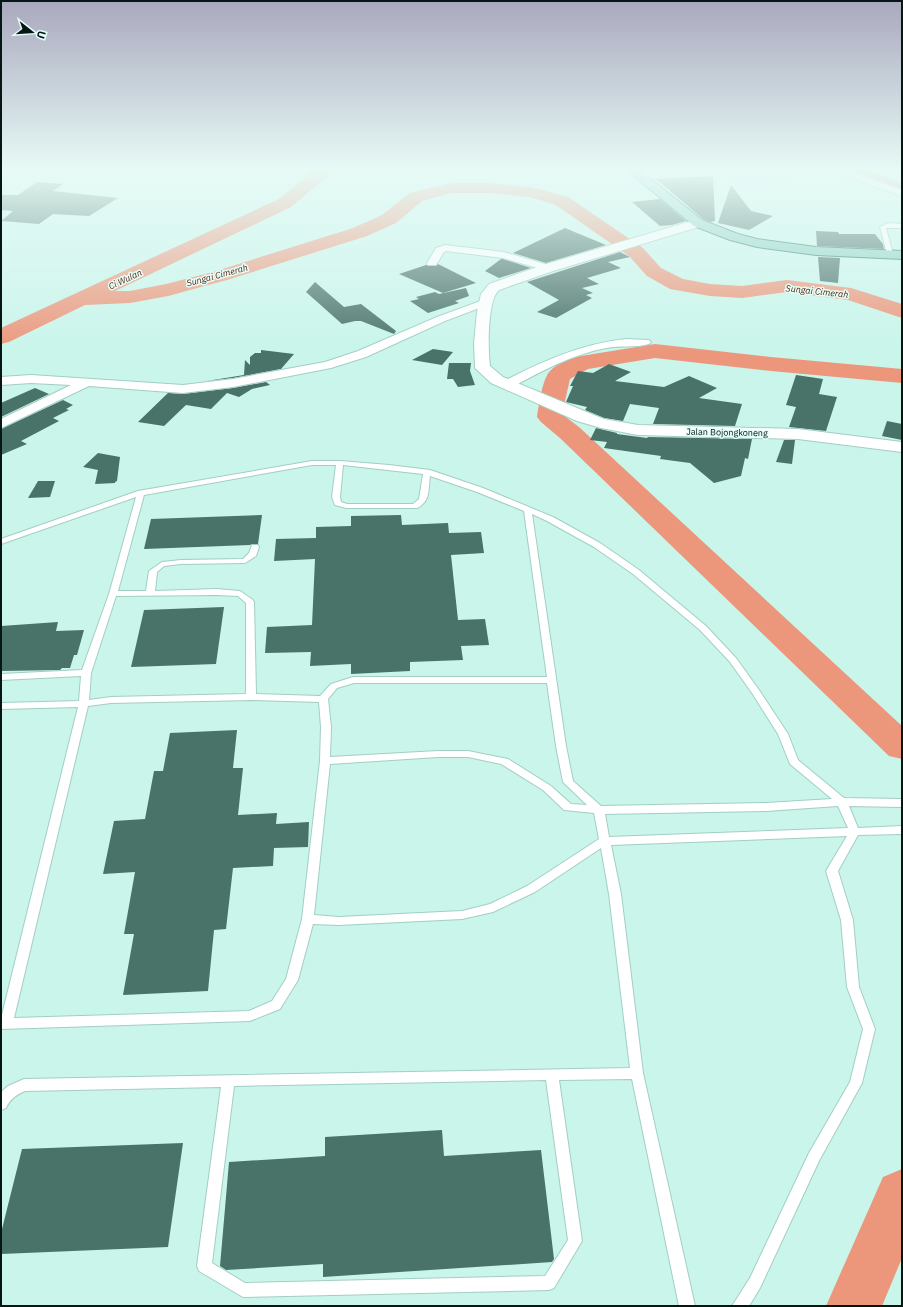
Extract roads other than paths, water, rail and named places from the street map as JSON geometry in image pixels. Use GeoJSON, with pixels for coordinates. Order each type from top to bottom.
{"type":"FeatureCollection","features":[{"type":"Feature","properties":{"kind":"main road"},"geometry":{"type":"LineString","coordinates":[[486,302],[489,291],[494,287],[548,268],[676,230]]}},
{"type":"Feature","properties":{"kind":"main road"},"geometry":{"type":"LineString","coordinates":[[713,230],[757,243],[816,251],[896,255]]}},
{"type":"Feature","properties":{"kind":"main road","name":"Jalan Bojongkoneng"},"geometry":{"type":"LineString","coordinates":[[486,302],[481,352],[483,368],[497,380],[556,404],[583,417],[601,423],[638,430],[798,434],[902,447]]}},
{"type":"Feature","properties":{"kind":"street"},"geometry":{"type":"LineString","coordinates":[[432,263],[440,250],[445,248],[504,255],[548,268]]}},
{"type":"Feature","properties":{"kind":"street"},"geometry":{"type":"LineString","coordinates":[[1,381],[32,379],[183,390],[227,384],[296,372],[327,365],[362,354],[441,319],[486,302]]}},
{"type":"Feature","properties":{"kind":"street"},"geometry":{"type":"LineString","coordinates":[[514,386],[552,362],[588,348],[622,341],[645,342]]}},
{"type":"Feature","properties":{"kind":"street"},"geometry":{"type":"LineString","coordinates":[[1,424],[87,383]]}},
{"type":"Feature","properties":{"kind":"lane"},"geometry":{"type":"LineString","coordinates":[[884,230],[896,255]]}},
{"type":"Feature","properties":{"kind":"lane"},"geometry":{"type":"LineString","coordinates":[[1,542],[141,493],[262,471],[312,463],[340,463],[427,472],[480,490],[550,519],[597,545],[636,572],[703,628],[733,660],[756,692],[783,734],[794,762],[842,802],[855,832]]}},
{"type":"Feature","properties":{"kind":"lane"},"geometry":{"type":"LineString","coordinates":[[340,463],[336,497],[338,503],[346,506],[414,506],[423,500],[427,472]]}},
{"type":"Feature","properties":{"kind":"lane"},"geometry":{"type":"LineString","coordinates":[[141,493],[114,594],[86,673],[84,704],[3,1024],[250,1016],[276,1004],[292,980],[308,919],[325,761],[326,727],[323,699],[334,686],[353,680],[552,680]]}},
{"type":"Feature","properties":{"kind":"lane"},"geometry":{"type":"LineString","coordinates":[[528,511],[561,746],[568,782],[599,810],[615,894],[637,1073],[688,1306]]}},
{"type":"Feature","properties":{"kind":"lane"},"geometry":{"type":"LineString","coordinates":[[150,593],[153,571],[162,564],[181,562],[245,561],[253,554],[255,547]]}},
{"type":"Feature","properties":{"kind":"lane"},"geometry":{"type":"LineString","coordinates":[[114,594],[217,592],[240,594],[250,602],[251,697]]}},
{"type":"Feature","properties":{"kind":"lane"},"geometry":{"type":"LineString","coordinates":[[1,677],[86,673]]}},
{"type":"Feature","properties":{"kind":"lane"},"geometry":{"type":"LineString","coordinates":[[1,706],[84,704],[111,700],[251,697],[323,699]]}},
{"type":"Feature","properties":{"kind":"lane"},"geometry":{"type":"LineString","coordinates":[[325,761],[438,754],[468,754],[504,761],[547,788],[568,807],[599,810],[766,807],[842,802],[902,803]]}},
{"type":"Feature","properties":{"kind":"lane"},"geometry":{"type":"LineString","coordinates":[[308,919],[339,921],[462,915],[493,908],[531,889],[580,856],[606,841],[902,830]]}},
{"type":"Feature","properties":{"kind":"lane"},"geometry":{"type":"LineString","coordinates":[[740,1306],[755,1283],[814,1157],[856,1083],[858,1075],[869,1029],[853,988],[848,920],[832,871],[855,832]]}},
{"type":"Feature","properties":{"kind":"lane"},"geometry":{"type":"LineString","coordinates":[[1,1104],[8,1093],[24,1085],[637,1073]]}},
{"type":"Feature","properties":{"kind":"lane"},"geometry":{"type":"LineString","coordinates":[[228,1081],[204,1266],[243,1290],[251,1290],[549,1283],[575,1241],[552,1075]]}},
{"type":"Feature","properties":{"kind":"waterway","name":"Ci Wulan"},"geometry":{"type":"LineString","coordinates":[[1,337],[228,230]]}},
{"type":"Feature","properties":{"kind":"waterway","name":"Sungai Cimerah"},"geometry":{"type":"LineString","coordinates":[[84,299],[130,297],[168,290],[220,276],[364,230]]}},
{"type":"Feature","properties":{"kind":"waterway","name":"Sungai Cimerah"},"geometry":{"type":"LineString","coordinates":[[604,230],[636,252],[654,272],[677,285],[710,290],[742,292],[787,286],[851,294],[902,311]]}},
{"type":"Feature","properties":{"kind":"waterway"},"geometry":{"type":"LineString","coordinates":[[902,376],[771,364],[655,351],[581,363],[559,375],[552,401],[550,417],[570,433],[902,747]]}},
{"type":"Feature","properties":{"kind":"waterway"},"geometry":{"type":"LineString","coordinates":[[854,1306],[902,1194]]}}]}
